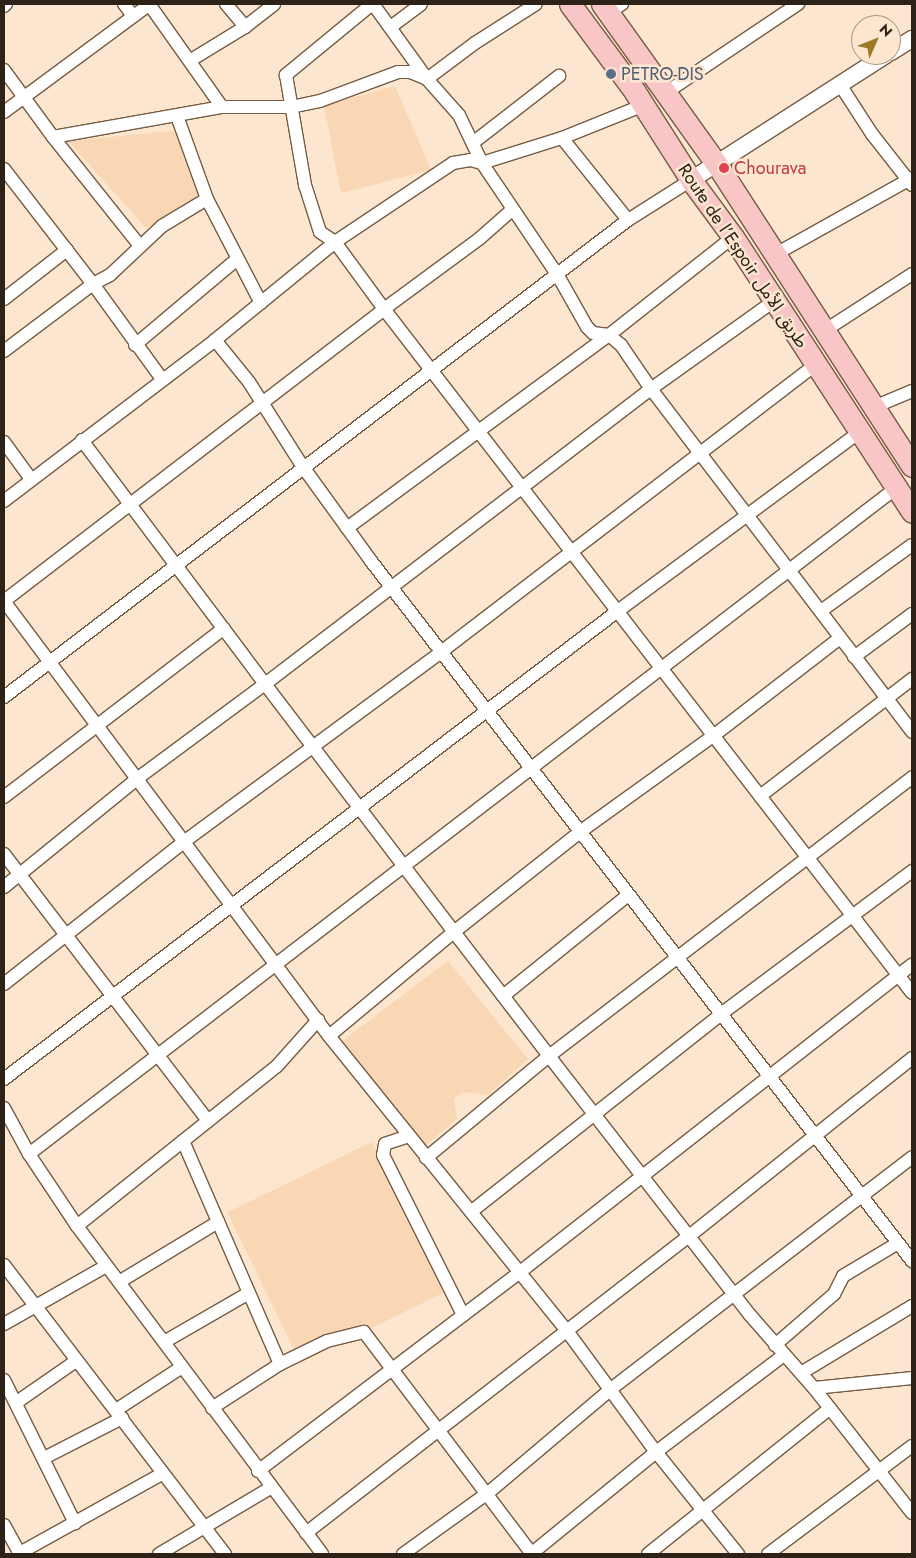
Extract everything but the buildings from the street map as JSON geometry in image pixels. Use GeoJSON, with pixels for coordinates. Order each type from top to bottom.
{"type":"FeatureCollection","features":[{"type":"Feature","properties":{"kind":"highway","name":"Route de l’Espoir طريق الأمل"},"geometry":{"type":"LineString","coordinates":[[570,4],[644,105],[691,180],[733,237],[912,512]]}},
{"type":"Feature","properties":{"kind":"highway","name":"Route de l’Espoir طريق الأمل"},"geometry":{"type":"LineString","coordinates":[[611,7],[716,163],[912,466]]}},
{"type":"Feature","properties":{"kind":"street"},"geometry":{"type":"LineString","coordinates":[[124,4],[133,16]]}},
{"type":"Feature","properties":{"kind":"street"},"geometry":{"type":"LineString","coordinates":[[4,112],[149,4],[191,60],[222,107]]}},
{"type":"Feature","properties":{"kind":"street"},"geometry":{"type":"LineString","coordinates":[[226,4],[245,27]]}},
{"type":"Feature","properties":{"kind":"street"},"geometry":{"type":"LineString","coordinates":[[191,60],[245,27],[274,4]]}},
{"type":"Feature","properties":{"kind":"street"},"geometry":{"type":"LineString","coordinates":[[912,732],[821,611],[788,572],[701,453],[650,389],[621,345],[609,335],[594,334],[587,327],[557,274],[482,163],[474,142],[449,100],[427,80],[392,26],[373,4],[290,70],[285,82],[305,185],[322,234],[335,242],[432,373],[523,487],[616,612],[809,857],[912,993]]}},
{"type":"Feature","properties":{"kind":"street"},"geometry":{"type":"LineString","coordinates":[[392,26],[421,4]]}},
{"type":"Feature","properties":{"kind":"street"},"geometry":{"type":"LineString","coordinates":[[427,80],[475,43],[536,4]]}},
{"type":"Feature","properties":{"kind":"street"},"geometry":{"type":"LineString","coordinates":[[667,92],[798,4]]}},
{"type":"Feature","properties":{"kind":"street"},"geometry":{"type":"LineString","coordinates":[[901,46],[912,39]]}},
{"type":"Feature","properties":{"kind":"street"},"geometry":{"type":"LineString","coordinates":[[4,697],[304,467],[432,373],[628,220],[869,65]]}},
{"type":"Feature","properties":{"kind":"street"},"geometry":{"type":"LineString","coordinates":[[4,70],[21,98],[140,246]]}},
{"type":"Feature","properties":{"kind":"street"},"geometry":{"type":"LineString","coordinates":[[53,137],[222,107],[291,107],[320,101],[398,72],[410,72],[427,80]]}},
{"type":"Feature","properties":{"kind":"street"},"geometry":{"type":"LineString","coordinates":[[474,142],[559,76]]}},
{"type":"Feature","properties":{"kind":"street"},"geometry":{"type":"LineString","coordinates":[[774,255],[911,181],[872,134],[839,83]]}},
{"type":"Feature","properties":{"kind":"street"},"geometry":{"type":"LineString","coordinates":[[4,501],[215,340],[335,242],[452,163],[470,160],[482,163],[562,138],[644,105]]}},
{"type":"Feature","properties":{"kind":"street"},"geometry":{"type":"LineString","coordinates":[[177,116],[206,198],[236,259],[261,303]]}},
{"type":"Feature","properties":{"kind":"street"},"geometry":{"type":"LineString","coordinates":[[562,138],[628,220]]}},
{"type":"Feature","properties":{"kind":"street"},"geometry":{"type":"LineString","coordinates":[[4,169],[93,284],[135,345],[162,379]]}},
{"type":"Feature","properties":{"kind":"street"},"geometry":{"type":"LineString","coordinates":[[4,351],[93,284],[110,275],[174,217],[206,198]]}},
{"type":"Feature","properties":{"kind":"street"},"geometry":{"type":"LineString","coordinates":[[513,209],[472,245],[384,309],[4,601],[233,904],[329,1036],[567,1331],[656,1452],[738,1554]]}},
{"type":"Feature","properties":{"kind":"street"},"geometry":{"type":"LineString","coordinates":[[347,528],[609,335],[733,237]]}},
{"type":"Feature","properties":{"kind":"street"},"geometry":{"type":"LineString","coordinates":[[4,299],[67,250]]}},
{"type":"Feature","properties":{"kind":"street"},"geometry":{"type":"LineString","coordinates":[[135,345],[236,259]]}},
{"type":"Feature","properties":{"kind":"street"},"geometry":{"type":"LineString","coordinates":[[824,331],[912,274]]}},
{"type":"Feature","properties":{"kind":"street"},"geometry":{"type":"LineString","coordinates":[[4,887],[20,876],[138,778],[392,588],[650,389],[774,301]]}},
{"type":"Feature","properties":{"kind":"street"},"geometry":{"type":"LineString","coordinates":[[215,340],[262,404],[347,528],[392,588],[489,710],[628,895],[769,1077],[898,1243],[911,1256]]}},
{"type":"Feature","properties":{"kind":"street"},"geometry":{"type":"LineString","coordinates":[[4,984],[185,841],[441,652],[570,551],[817,364]]}},
{"type":"Feature","properties":{"kind":"street"},"geometry":{"type":"LineString","coordinates":[[874,407],[912,391]]}},
{"type":"Feature","properties":{"kind":"street"},"geometry":{"type":"LineString","coordinates":[[4,1079],[111,995],[359,810],[616,612],[860,432]]}},
{"type":"Feature","properties":{"kind":"street"},"geometry":{"type":"LineString","coordinates":[[82,440],[359,810],[643,1176],[688,1237],[784,1356],[814,1388],[912,1513]]}},
{"type":"Feature","properties":{"kind":"street"},"geometry":{"type":"LineString","coordinates":[[4,442],[31,479]]}},
{"type":"Feature","properties":{"kind":"street"},"geometry":{"type":"LineString","coordinates":[[29,1154],[276,962],[404,868],[532,766],[896,488]]}},
{"type":"Feature","properties":{"kind":"street"},"geometry":{"type":"LineString","coordinates":[[821,611],[912,545]]}},
{"type":"Feature","properties":{"kind":"street"},"geometry":{"type":"LineString","coordinates":[[854,656],[912,614]]}},
{"type":"Feature","properties":{"kind":"street"},"geometry":{"type":"LineString","coordinates":[[4,797],[97,723],[224,628]]}},
{"type":"Feature","properties":{"kind":"street"},"geometry":{"type":"LineString","coordinates":[[329,1036],[454,932],[580,832],[713,736],[840,638]]}},
{"type":"Feature","properties":{"kind":"street"},"geometry":{"type":"LineString","coordinates":[[760,796],[886,697],[912,679]]}},
{"type":"Feature","properties":{"kind":"street"},"geometry":{"type":"LineString","coordinates":[[426,1158],[548,1056],[676,955],[809,857],[912,777]]}},
{"type":"Feature","properties":{"kind":"street"},"geometry":{"type":"LineString","coordinates":[[4,854],[156,1056],[208,1121]]}},
{"type":"Feature","properties":{"kind":"street"},"geometry":{"type":"LineString","coordinates":[[472,1211],[722,1014],[912,871]]}},
{"type":"Feature","properties":{"kind":"street"},"geometry":{"type":"LineString","coordinates":[[502,996],[628,895]]}},
{"type":"Feature","properties":{"kind":"street"},"geometry":{"type":"LineString","coordinates":[[258,1471],[520,1272],[912,965]]}},
{"type":"Feature","properties":{"kind":"street"},"geometry":{"type":"LineString","coordinates":[[77,1226],[277,1066],[318,1020]]}},
{"type":"Feature","properties":{"kind":"street"},"geometry":{"type":"LineString","coordinates":[[306,1534],[688,1237],[814,1134],[912,1058]]}},
{"type":"Feature","properties":{"kind":"street"},"geometry":{"type":"LineString","coordinates":[[4,1108],[29,1154],[77,1226],[258,1471],[322,1554]]}},
{"type":"Feature","properties":{"kind":"street"},"geometry":{"type":"LineString","coordinates":[[409,1136],[385,1144],[383,1155],[463,1315]]}},
{"type":"Feature","properties":{"kind":"street"},"geometry":{"type":"LineString","coordinates":[[183,1141],[280,1364]]}},
{"type":"Feature","properties":{"kind":"street"},"geometry":{"type":"LineString","coordinates":[[403,1554],[488,1492],[611,1390],[912,1157]]}},
{"type":"Feature","properties":{"kind":"street"},"geometry":{"type":"LineString","coordinates":[[119,1282],[218,1222]]}},
{"type":"Feature","properties":{"kind":"street"},"geometry":{"type":"LineString","coordinates":[[775,1345],[834,1294],[844,1276],[898,1243]]}},
{"type":"Feature","properties":{"kind":"street"},"geometry":{"type":"LineString","coordinates":[[4,1265],[34,1307],[119,1414],[162,1474],[225,1554]]}},
{"type":"Feature","properties":{"kind":"street"},"geometry":{"type":"LineString","coordinates":[[4,1324],[106,1266]]}},
{"type":"Feature","properties":{"kind":"street"},"geometry":{"type":"LineString","coordinates":[[164,1342],[249,1293]]}},
{"type":"Feature","properties":{"kind":"street"},"geometry":{"type":"LineString","coordinates":[[801,1374],[912,1306]]}},
{"type":"Feature","properties":{"kind":"street"},"geometry":{"type":"LineString","coordinates":[[212,1408],[280,1364],[327,1341],[364,1332],[488,1492],[532,1554],[656,1452],[784,1356]]}},
{"type":"Feature","properties":{"kind":"street"},"geometry":{"type":"LineString","coordinates":[[17,1402],[76,1360]]}},
{"type":"Feature","properties":{"kind":"street"},"geometry":{"type":"LineString","coordinates":[[44,1458],[119,1414],[182,1367]]}},
{"type":"Feature","properties":{"kind":"street"},"geometry":{"type":"LineString","coordinates":[[814,1388],[912,1378]]}},
{"type":"Feature","properties":{"kind":"street"},"geometry":{"type":"LineString","coordinates":[[4,1380],[17,1402],[75,1523]]}},
{"type":"Feature","properties":{"kind":"street"},"geometry":{"type":"LineString","coordinates":[[648,1554],[830,1408]]}},
{"type":"Feature","properties":{"kind":"street"},"geometry":{"type":"LineString","coordinates":[[768,1554],[912,1446]]}},
{"type":"Feature","properties":{"kind":"street"},"geometry":{"type":"LineString","coordinates":[[4,1525],[19,1554],[162,1474]]}},
{"type":"Feature","properties":{"kind":"street"},"geometry":{"type":"LineString","coordinates":[[158,1554],[272,1487]]}},
{"type":"Feature","properties":{"kind":"shaded area"},"geometry":{"type":"Polygon","coordinates":[[[395,86],[431,170],[341,193],[324,106],[395,86]]]}},
{"type":"Feature","properties":{"kind":"shaded area"},"geometry":{"type":"Polygon","coordinates":[[[181,130],[204,198],[146,228],[68,141],[181,130]]]}},
{"type":"Feature","properties":{"kind":"shaded area"},"geometry":{"type":"Polygon","coordinates":[[[448,961],[528,1059],[488,1095],[462,1092],[454,1099],[457,1119],[421,1149],[337,1045],[448,961]]]}},
{"type":"Feature","properties":{"kind":"shaded area"},"geometry":{"type":"Polygon","coordinates":[[[372,1142],[445,1292],[301,1363],[227,1213],[372,1142]]]}},
{"type":"Feature","properties":{"kind":"place","name":"PETRO-DIS"},"geometry":{"type":"Point","coordinates":[611,74]}},
{"type":"Feature","properties":{"kind":"place","name":"Chourava"},"geometry":{"type":"Point","coordinates":[724,168]}}]}
